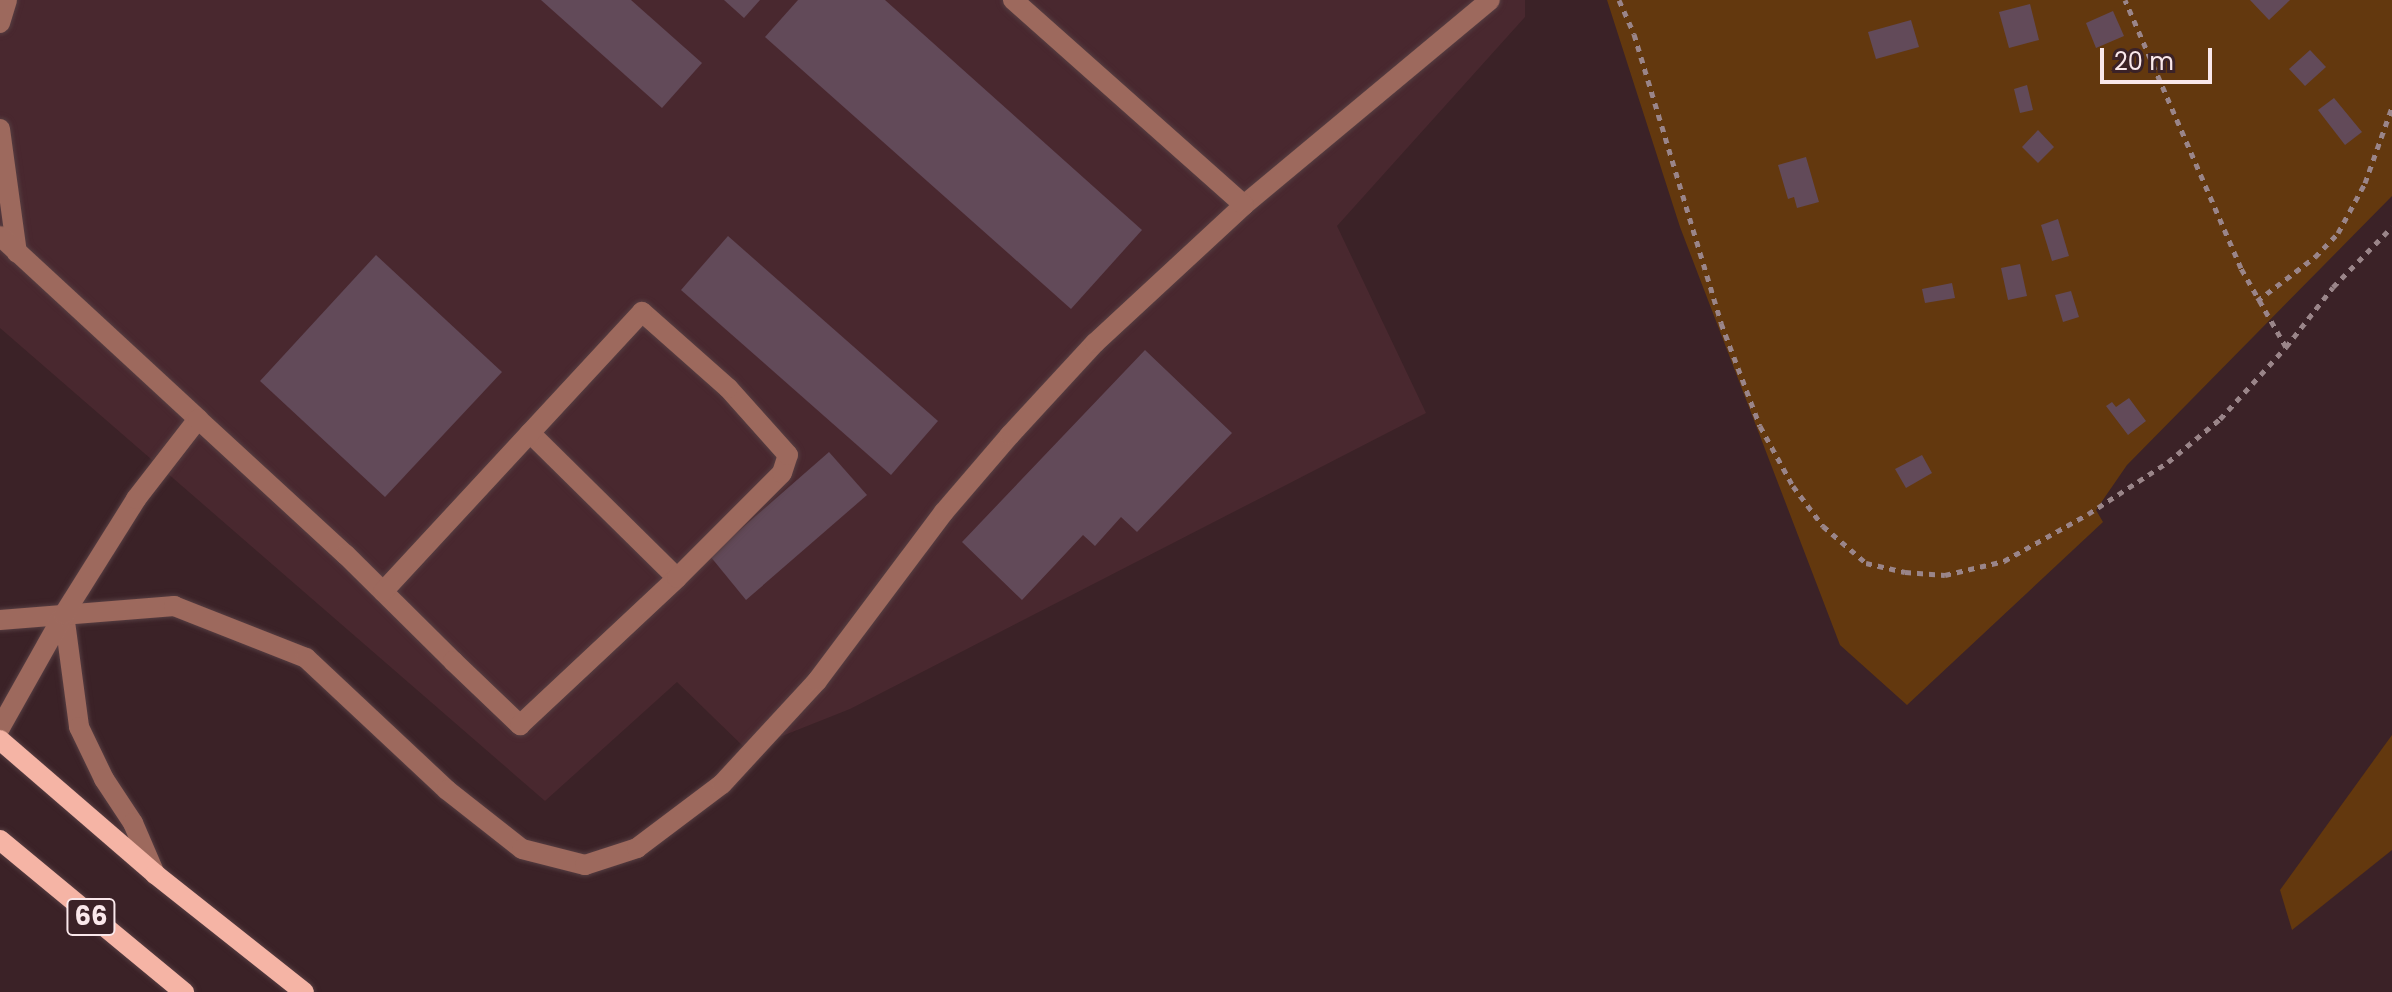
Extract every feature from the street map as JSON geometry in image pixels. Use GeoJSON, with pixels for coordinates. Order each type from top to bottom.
{"type":"FeatureCollection","features":[{"type":"Feature","properties":{"kind":"main road","name":"66"},"geometry":{"type":"LineString","coordinates":[[0,740],[155,874],[304,992]]}},
{"type":"Feature","properties":{"kind":"main road","name":"66"},"geometry":{"type":"LineString","coordinates":[[0,840],[184,992]]}},
{"type":"Feature","properties":{"kind":"lane"},"geometry":{"type":"LineString","coordinates":[[0,23],[7,0]]}},
{"type":"Feature","properties":{"kind":"lane"},"geometry":{"type":"LineString","coordinates":[[1013,0],[1244,205]]}},
{"type":"Feature","properties":{"kind":"lane"},"geometry":{"type":"LineString","coordinates":[[0,620],[174,606],[306,658],[447,790],[522,849],[585,865],[637,848],[722,784],[817,681],[944,512],[1095,343],[1244,205],[1490,0]]}},
{"type":"Feature","properties":{"kind":"lane"},"geometry":{"type":"LineString","coordinates":[[0,129],[17,253]]}},
{"type":"Feature","properties":{"kind":"lane"},"geometry":{"type":"LineString","coordinates":[[0,236],[383,592],[520,725],[677,578],[782,473],[788,455],[728,388],[642,312],[383,592]]}},
{"type":"Feature","properties":{"kind":"lane"},"geometry":{"type":"LineString","coordinates":[[0,728],[64,614],[136,499],[198,419]]}},
{"type":"Feature","properties":{"kind":"lane"},"geometry":{"type":"LineString","coordinates":[[530,433],[677,578]]}},
{"type":"Feature","properties":{"kind":"lane"},"geometry":{"type":"LineString","coordinates":[[64,614],[79,727],[104,779],[133,823],[155,874]]}},
{"type":"Feature","properties":{"kind":"path"},"geometry":{"type":"LineString","coordinates":[[1619,0],[1634,34],[1721,323],[1760,426],[1793,486],[1823,526],[1866,563],[1905,572],[1945,575],[2004,561],[2088,514],[2168,462],[2220,419],[2286,347],[2333,287],[2392,227]]}},
{"type":"Feature","properties":{"kind":"path"},"geometry":{"type":"LineString","coordinates":[[2125,0],[2257,301],[2286,347]]}},
{"type":"Feature","properties":{"kind":"path"},"geometry":{"type":"LineString","coordinates":[[2257,301],[2315,257],[2338,233],[2365,183],[2392,107]]}},
{"type":"Feature","properties":{"kind":"shaded area"},"geometry":{"type":"Polygon","coordinates":[[[0,0],[1525,0],[1525,17],[1337,226],[1426,413],[850,709],[747,750],[677,682],[545,801],[0,328],[0,0]]]}},
{"type":"Feature","properties":{"kind":"shaded area"},"geometry":{"type":"Polygon","coordinates":[[[1607,0],[2392,0],[2392,196],[2127,465],[2096,510],[2103,522],[1907,705],[1840,645],[1680,227],[1607,0]]]}},
{"type":"Feature","properties":{"kind":"shaded area"},"geometry":{"type":"Polygon","coordinates":[[[2392,735],[2392,850],[2292,930],[2280,890],[2392,735]]]}},
{"type":"Feature","properties":{"kind":"building"},"geometry":{"type":"Polygon","coordinates":[[[541,0],[631,0],[702,63],[662,108],[541,0]]]}},
{"type":"Feature","properties":{"kind":"building"},"geometry":{"type":"Polygon","coordinates":[[[724,0],[760,0],[744,18],[724,0]]]}},
{"type":"Feature","properties":{"kind":"building"},"geometry":{"type":"Polygon","coordinates":[[[798,0],[885,0],[1142,230],[1071,309],[765,37],[798,0]]]}},
{"type":"Feature","properties":{"kind":"building"},"geometry":{"type":"Polygon","coordinates":[[[2250,0],[2290,0],[2269,20],[2250,0]]]}},
{"type":"Feature","properties":{"kind":"building"},"geometry":{"type":"Polygon","coordinates":[[[2030,4],[2039,40],[2009,48],[1999,12],[2030,4]]]}},
{"type":"Feature","properties":{"kind":"building"},"geometry":{"type":"Polygon","coordinates":[[[2113,11],[2124,36],[2096,48],[2086,23],[2113,11]]]}},
{"type":"Feature","properties":{"kind":"building"},"geometry":{"type":"Polygon","coordinates":[[[1911,20],[1919,47],[1876,59],[1868,32],[1911,20]]]}},
{"type":"Feature","properties":{"kind":"building"},"geometry":{"type":"Polygon","coordinates":[[[2310,50],[2326,67],[2305,86],[2289,69],[2310,50]]]}},
{"type":"Feature","properties":{"kind":"building"},"geometry":{"type":"Polygon","coordinates":[[[2027,85],[2033,110],[2020,113],[2014,89],[2027,85]]]}},
{"type":"Feature","properties":{"kind":"building"},"geometry":{"type":"Polygon","coordinates":[[[2334,98],[2362,132],[2345,145],[2318,110],[2334,98]]]}},
{"type":"Feature","properties":{"kind":"building"},"geometry":{"type":"Polygon","coordinates":[[[2038,130],[2054,147],[2038,163],[2022,147],[2038,130]]]}},
{"type":"Feature","properties":{"kind":"building"},"geometry":{"type":"Polygon","coordinates":[[[1806,157],[1819,202],[1797,208],[1794,197],[1788,199],[1778,165],[1806,157]]]}},
{"type":"Feature","properties":{"kind":"building"},"geometry":{"type":"Polygon","coordinates":[[[2058,219],[2069,256],[2052,261],[2041,225],[2058,219]]]}},
{"type":"Feature","properties":{"kind":"building"},"geometry":{"type":"Polygon","coordinates":[[[728,236],[938,421],[891,475],[681,290],[728,236]]]}},
{"type":"Feature","properties":{"kind":"building"},"geometry":{"type":"Polygon","coordinates":[[[376,255],[502,372],[385,497],[260,381],[376,255]]]}},
{"type":"Feature","properties":{"kind":"building"},"geometry":{"type":"Polygon","coordinates":[[[2020,264],[2027,296],[2008,300],[2001,268],[2020,264]]]}},
{"type":"Feature","properties":{"kind":"building"},"geometry":{"type":"Polygon","coordinates":[[[1952,283],[1955,298],[1925,303],[1922,289],[1952,283]]]}},
{"type":"Feature","properties":{"kind":"building"},"geometry":{"type":"Polygon","coordinates":[[[2071,291],[2079,317],[2063,322],[2055,295],[2071,291]]]}},
{"type":"Feature","properties":{"kind":"building"},"geometry":{"type":"Polygon","coordinates":[[[1145,350],[1232,433],[1137,532],[1121,517],[1095,546],[1083,535],[1022,600],[962,542],[1145,350]]]}},
{"type":"Feature","properties":{"kind":"building"},"geometry":{"type":"Polygon","coordinates":[[[2129,398],[2146,421],[2128,435],[2106,406],[2112,402],[2116,407],[2129,398]]]}},
{"type":"Feature","properties":{"kind":"building"},"geometry":{"type":"Polygon","coordinates":[[[829,452],[867,495],[746,600],[710,556],[829,452]]]}},
{"type":"Feature","properties":{"kind":"building"},"geometry":{"type":"Polygon","coordinates":[[[1922,455],[1932,473],[1906,488],[1895,469],[1922,455]]]}}]}
